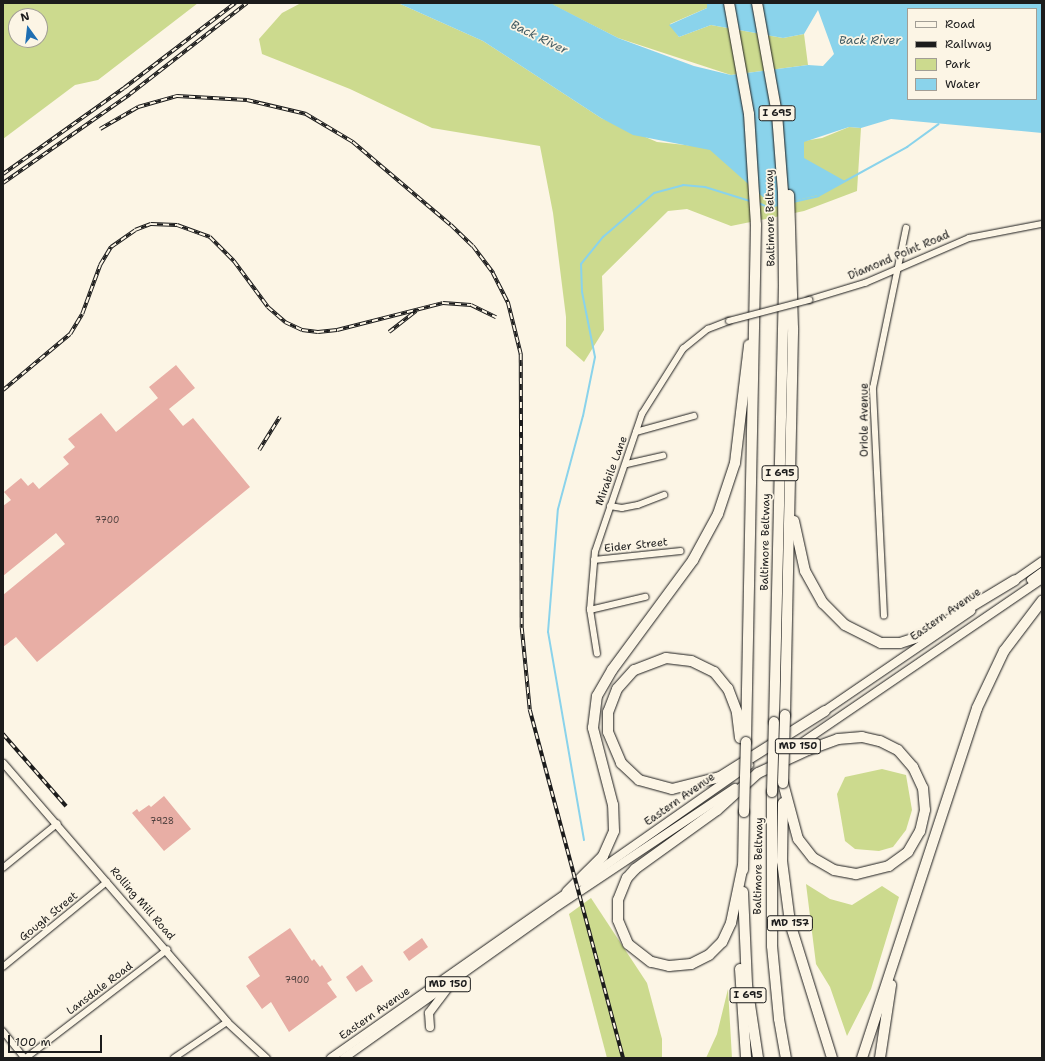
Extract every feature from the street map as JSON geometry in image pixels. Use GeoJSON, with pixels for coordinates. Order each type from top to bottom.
{"type":"FeatureCollection","features":[{"type":"Feature","properties":{"kind":"highway","name":"Baltimore Beltway"},"geometry":{"type":"LineString","coordinates":[[729,3],[749,114],[756,225],[756,285],[744,744],[743,864],[747,986],[758,1058]]}},
{"type":"Feature","properties":{"kind":"highway","name":"Baltimore Beltway"},"geometry":{"type":"LineString","coordinates":[[758,3],[777,114],[787,225],[772,792],[772,946],[779,1019],[786,1058]]}},
{"type":"Feature","properties":{"kind":"highway"},"geometry":{"type":"LineString","coordinates":[[787,225],[794,522],[801,560],[823,603],[858,634],[886,643],[912,640],[1015,580]]}},
{"type":"Feature","properties":{"kind":"highway"},"geometry":{"type":"LineString","coordinates":[[567,892],[603,856],[614,831],[613,805],[593,728],[597,696],[612,670],[702,546],[730,482],[740,438],[756,285]]}},
{"type":"Feature","properties":{"kind":"highway","name":"MD 157"},"geometry":{"type":"LineString","coordinates":[[791,438],[782,861],[790,923],[832,1058]]}},
{"type":"Feature","properties":{"kind":"highway"},"geometry":{"type":"LineString","coordinates":[[862,1058],[983,691],[1004,651],[1042,601]]}},
{"type":"Feature","properties":{"kind":"highway"},"geometry":{"type":"LineString","coordinates":[[744,744],[737,712],[728,690],[714,672],[691,661],[666,658],[634,670],[617,689],[608,712],[608,732],[621,762],[639,780],[672,789],[720,777],[825,711]]}},
{"type":"Feature","properties":{"kind":"highway"},"geometry":{"type":"LineString","coordinates":[[743,864],[732,923],[722,942],[709,955],[691,964],[660,965],[642,957],[628,944],[620,927],[617,910],[627,878],[635,869],[717,810],[758,773],[838,739],[862,737],[880,741],[907,758],[919,777],[925,800],[920,832],[908,852],[889,866],[856,874],[834,870],[813,858],[798,839],[783,782]]}},
{"type":"Feature","properties":{"kind":"highway"},"geometry":{"type":"LineString","coordinates":[[880,1058],[889,994],[911,911]]}},
{"type":"Feature","properties":{"kind":"highway"},"geometry":{"type":"LineString","coordinates":[[744,931],[739,986],[746,1058]]}},
{"type":"Feature","properties":{"kind":"main road","name":"Eastern Avenue"},"geometry":{"type":"LineString","coordinates":[[331,1058],[825,711],[1042,561]]}},
{"type":"Feature","properties":{"kind":"main road"},"geometry":{"type":"LineString","coordinates":[[1015,597],[1042,572]]}},
{"type":"Feature","properties":{"kind":"main road","name":"Eastern Avenue"},"geometry":{"type":"LineString","coordinates":[[344,1058],[620,863],[758,773],[1042,579]]}},
{"type":"Feature","properties":{"kind":"main road"},"geometry":{"type":"LineString","coordinates":[[430,1027],[428,1020],[432,1006],[458,977]]}},
{"type":"Feature","properties":{"kind":"street","name":"Diamond Point Road"},"geometry":{"type":"LineString","coordinates":[[719,324],[809,300],[865,283],[973,237],[1042,224]]}},
{"type":"Feature","properties":{"kind":"street","name":"Oriole Avenue"},"geometry":{"type":"LineString","coordinates":[[884,616],[873,399],[906,228]]}},
{"type":"Feature","properties":{"kind":"street","name":"Mirabile Lane"},"geometry":{"type":"LineString","coordinates":[[597,654],[590,610],[594,560],[600,529],[627,464],[642,414],[678,356],[691,341],[719,324]]}},
{"type":"Feature","properties":{"kind":"street"},"geometry":{"type":"LineString","coordinates":[[636,432],[694,416]]}},
{"type":"Feature","properties":{"kind":"street"},"geometry":{"type":"LineString","coordinates":[[627,464],[663,456]]}},
{"type":"Feature","properties":{"kind":"street"},"geometry":{"type":"LineString","coordinates":[[610,506],[622,508],[664,495]]}},
{"type":"Feature","properties":{"kind":"street","name":"Eider Street"},"geometry":{"type":"LineString","coordinates":[[594,560],[681,551]]}},
{"type":"Feature","properties":{"kind":"street"},"geometry":{"type":"LineString","coordinates":[[590,610],[645,596]]}},
{"type":"Feature","properties":{"kind":"street","name":"Rolling Mill Road"},"geometry":{"type":"LineString","coordinates":[[4,766],[57,824],[167,950],[227,1022],[266,1058]]}},
{"type":"Feature","properties":{"kind":"street"},"geometry":{"type":"LineString","coordinates":[[3,868],[57,824]]}},
{"type":"Feature","properties":{"kind":"street","name":"Gough Street"},"geometry":{"type":"LineString","coordinates":[[3,967],[107,882]]}},
{"type":"Feature","properties":{"kind":"street","name":"Lansdale Road"},"geometry":{"type":"LineString","coordinates":[[25,1058],[167,950]]}},
{"type":"Feature","properties":{"kind":"street"},"geometry":{"type":"LineString","coordinates":[[174,1058],[227,1022]]}},
{"type":"Feature","properties":{"kind":"street"},"geometry":{"type":"LineString","coordinates":[[3,1031],[25,1058]]}},
{"type":"Feature","properties":{"kind":"green space"},"geometry":{"type":"Polygon","coordinates":[[[3,3],[198,3],[98,80],[75,85],[3,139],[3,3]]]}},
{"type":"Feature","properties":{"kind":"green space"},"geometry":{"type":"Polygon","coordinates":[[[301,3],[398,3],[483,41],[601,118],[657,142],[742,151],[822,138],[849,127],[861,128],[857,191],[804,211],[731,226],[687,209],[668,211],[602,276],[604,330],[584,362],[566,346],[566,317],[553,213],[540,146],[432,128],[350,89],[262,54],[259,39],[282,13],[301,3]]]}},
{"type":"Feature","properties":{"kind":"green space"},"geometry":{"type":"Polygon","coordinates":[[[549,3],[707,3],[707,8],[670,24],[679,37],[711,25],[783,38],[804,34],[808,65],[731,75],[618,38],[549,3]]]}},
{"type":"Feature","properties":{"kind":"green space"},"geometry":{"type":"Polygon","coordinates":[[[882,769],[906,775],[912,810],[906,830],[893,847],[879,851],[855,849],[845,841],[837,794],[845,777],[882,769]]]}},
{"type":"Feature","properties":{"kind":"green space"},"geometry":{"type":"Polygon","coordinates":[[[806,884],[830,899],[852,905],[882,886],[899,897],[871,989],[847,1036],[830,987],[816,964],[806,884]]]}},
{"type":"Feature","properties":{"kind":"green space"},"geometry":{"type":"Polygon","coordinates":[[[591,898],[647,983],[662,1039],[662,1058],[607,1058],[569,914],[591,898]]]}},
{"type":"Feature","properties":{"kind":"green space"},"geometry":{"type":"Polygon","coordinates":[[[728,989],[732,1058],[706,1058],[717,1034],[728,989]]]}},
{"type":"Feature","properties":{"kind":"water","name":"Back River"},"geometry":{"type":"Polygon","coordinates":[[[398,3],[550,3],[618,38],[694,66],[731,75],[808,65],[823,66],[834,54],[818,10],[804,34],[783,38],[711,25],[679,37],[669,25],[707,8],[707,3],[1042,3],[1042,133],[891,119],[861,128],[849,127],[804,142],[804,158],[845,181],[822,194],[773,206],[710,150],[633,135],[601,118],[483,41],[398,3]]]}},
{"type":"Feature","properties":{"kind":"building"},"geometry":{"type":"Polygon","coordinates":[[[176,365],[195,388],[169,409],[183,426],[193,418],[250,487],[37,662],[16,637],[3,647],[3,595],[65,544],[56,533],[3,576],[3,506],[11,500],[4,492],[21,478],[28,486],[33,482],[39,489],[69,464],[63,457],[75,447],[68,439],[101,413],[116,432],[158,398],[149,387],[176,365]]]}},
{"type":"Feature","properties":{"kind":"building"},"geometry":{"type":"Polygon","coordinates":[[[164,796],[191,829],[164,851],[132,813],[137,809],[139,812],[149,805],[151,807],[164,796]]]}},
{"type":"Feature","properties":{"kind":"building"},"geometry":{"type":"Polygon","coordinates":[[[290,928],[312,961],[314,959],[320,967],[322,965],[332,980],[327,983],[337,997],[289,1032],[271,1002],[262,1009],[246,986],[260,976],[248,957],[290,928]]]}},
{"type":"Feature","properties":{"kind":"building"},"geometry":{"type":"Polygon","coordinates":[[[422,938],[428,947],[409,961],[403,952],[422,938]]]}},
{"type":"Feature","properties":{"kind":"building"},"geometry":{"type":"Polygon","coordinates":[[[362,965],[373,981],[356,992],[346,977],[362,965]]]}},
{"type":"Feature","properties":{"kind":"waterway"},"geometry":{"type":"LineString","coordinates":[[793,202],[818,196],[907,147],[939,124]]}},
{"type":"Feature","properties":{"kind":"waterway"},"geometry":{"type":"LineString","coordinates":[[584,840],[548,632],[558,509],[583,416],[595,357],[582,292],[581,264],[603,237],[654,193],[683,185],[705,187],[750,201]]}},
{"type":"Feature","properties":{"kind":"waterway"},"geometry":{"type":"LineString","coordinates":[[758,203],[768,207],[779,205]]}},
{"type":"Feature","properties":{"kind":"railway"},"geometry":{"type":"LineString","coordinates":[[3,174],[124,88],[235,3]]}},
{"type":"Feature","properties":{"kind":"railway"},"geometry":{"type":"LineString","coordinates":[[3,183],[130,94],[247,3]]}},
{"type":"Feature","properties":{"kind":"railway"},"geometry":{"type":"LineString","coordinates":[[100,129],[138,107],[177,96],[247,100],[306,114],[353,142],[451,225],[473,246],[493,273],[508,302],[521,354],[522,628],[530,710],[623,1058]]}},
{"type":"Feature","properties":{"kind":"railway"},"geometry":{"type":"LineString","coordinates":[[3,390],[70,334],[82,314],[100,265],[111,247],[135,230],[151,224],[177,225],[210,237],[234,261],[268,307],[285,322],[302,330],[318,332],[337,330],[443,303],[471,305],[496,317]]}},
{"type":"Feature","properties":{"kind":"railway"},"geometry":{"type":"LineString","coordinates":[[389,332],[416,311]]}},
{"type":"Feature","properties":{"kind":"railway"},"geometry":{"type":"LineString","coordinates":[[259,450],[280,417]]}},
{"type":"Feature","properties":{"kind":"railway"},"geometry":{"type":"LineString","coordinates":[[3,734],[66,806]]}}]}
